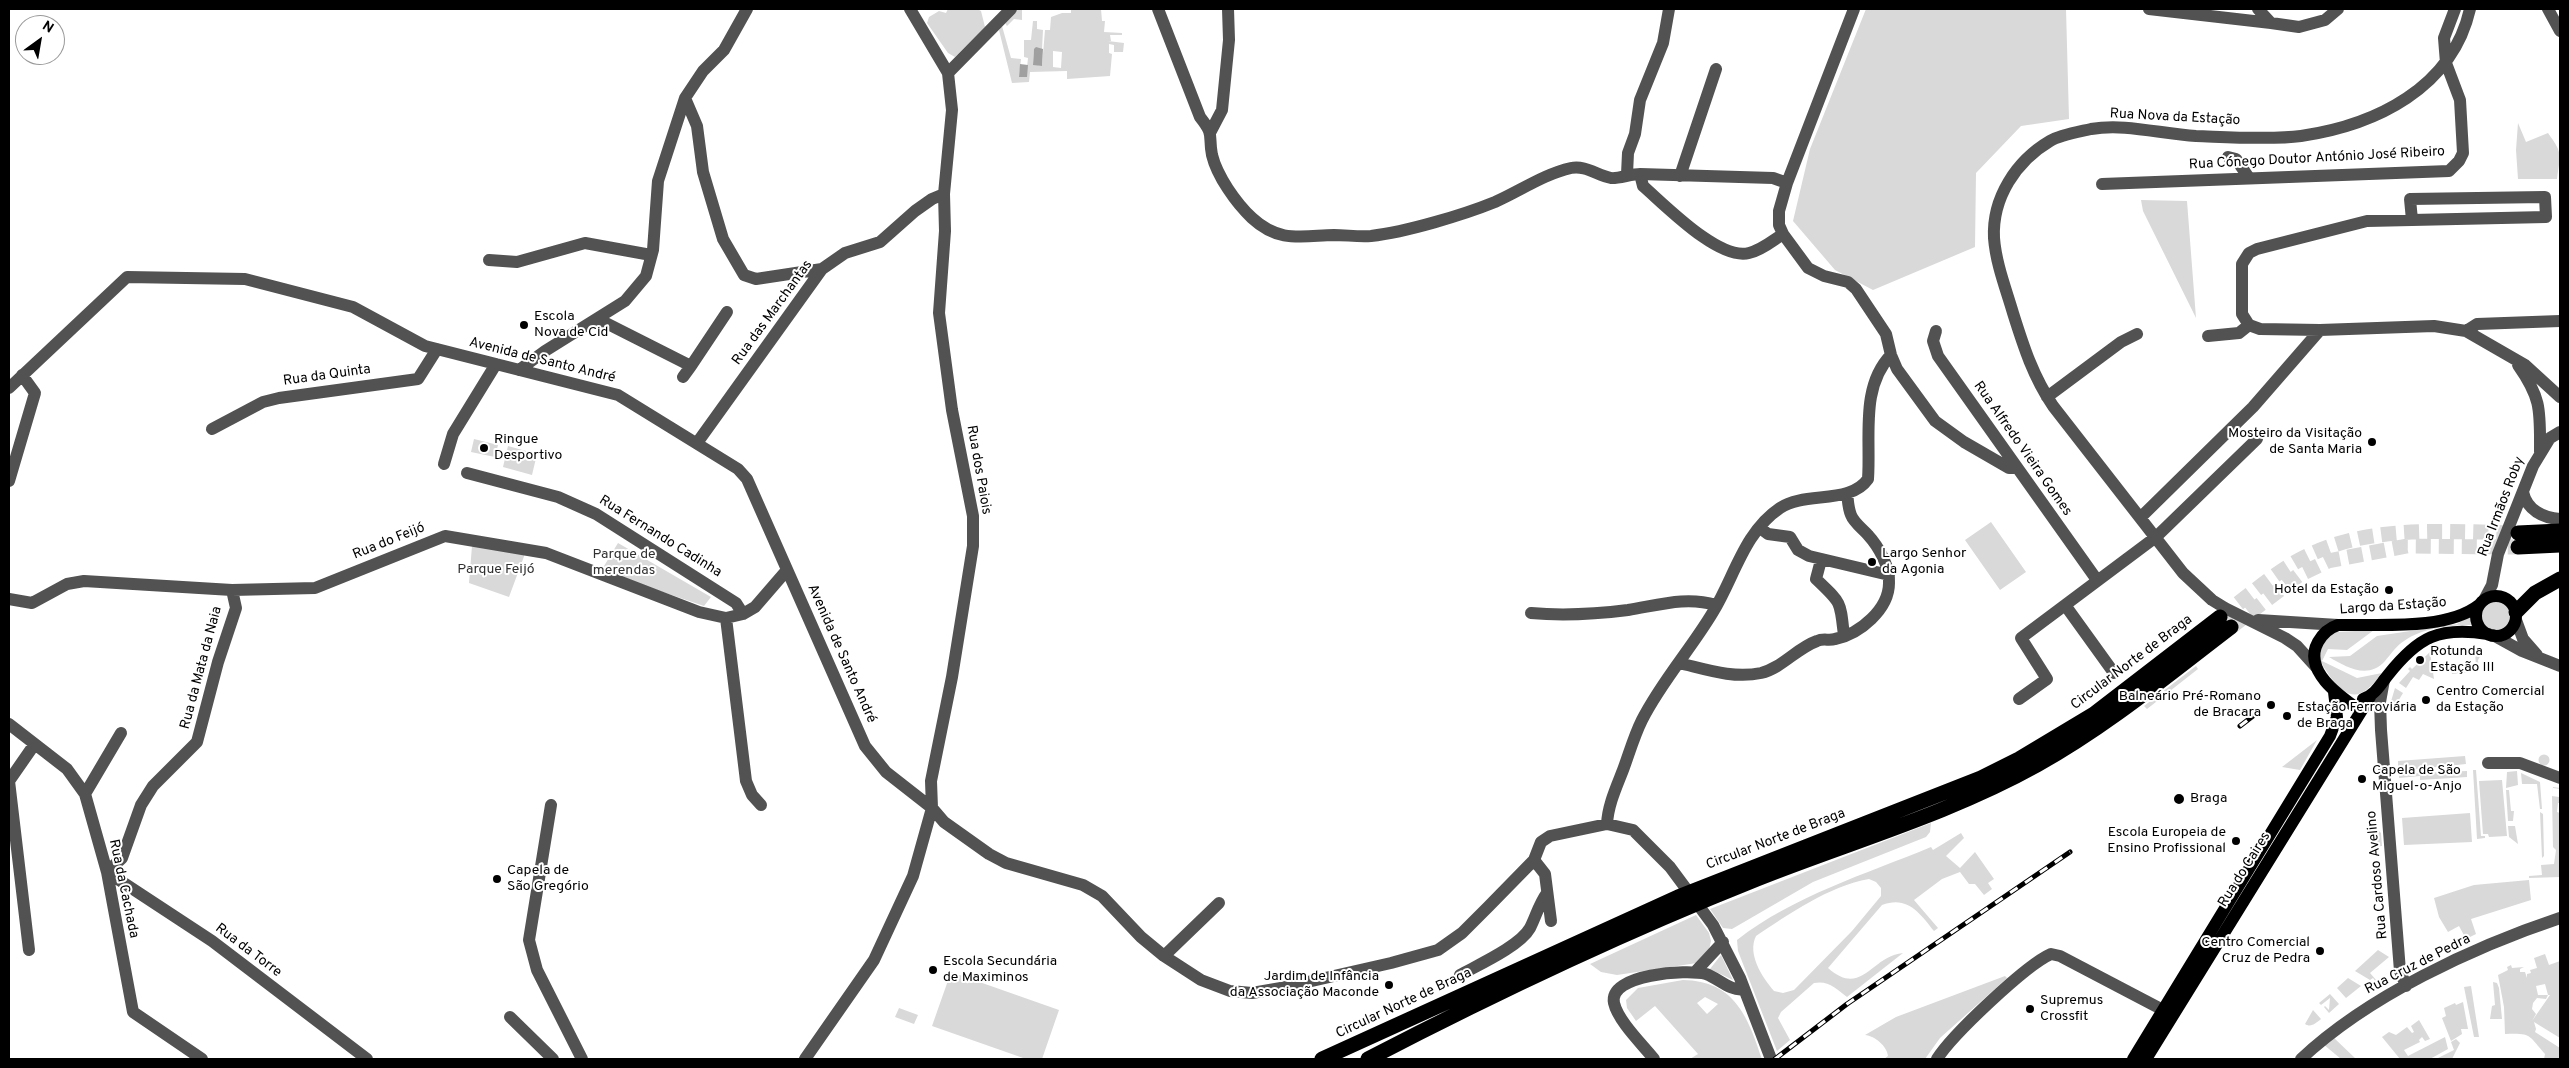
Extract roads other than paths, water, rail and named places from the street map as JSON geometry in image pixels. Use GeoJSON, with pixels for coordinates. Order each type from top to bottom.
{"type":"FeatureCollection","features":[{"type":"Feature","properties":{"kind":"highway"},"geometry":{"type":"LineString","coordinates":[[2560,532],[2518,540],[2560,545]]}},
{"type":"Feature","properties":{"kind":"highway"},"geometry":{"type":"LineString","coordinates":[[2516,616],[2535,593],[2560,579]]}},
{"type":"Feature","properties":{"kind":"highway","name":"Circular Norte de Braga"},"geometry":{"type":"LineString","coordinates":[[1322,1059],[1670,900],[1737,872],[1981,778],[2027,754],[2094,714],[2226,622],[2110,720],[2073,744],[1997,786],[1657,920],[1450,1016],[1368,1059]]}},
{"type":"Feature","properties":{"kind":"main road"},"geometry":{"type":"LineString","coordinates":[[2500,596],[2513,604],[2516,616],[2510,631],[2499,636],[2491,635],[2479,625],[2476,618],[2482,602],[2500,596]]}},
{"type":"Feature","properties":{"kind":"main road","name":"Largo da Estação"},"geometry":{"type":"LineString","coordinates":[[2316,667],[2314,656],[2317,644],[2328,629],[2338,624],[2430,622],[2456,617],[2482,602]]}},
{"type":"Feature","properties":{"kind":"main road","name":"Largo da Estação"},"geometry":{"type":"LineString","coordinates":[[2370,697],[2409,650],[2431,636],[2457,631],[2491,635]]}},
{"type":"Feature","properties":{"kind":"main road"},"geometry":{"type":"LineString","coordinates":[[2316,667],[2338,694],[2361,711]]}},
{"type":"Feature","properties":{"kind":"main road"},"geometry":{"type":"LineString","coordinates":[[2338,694],[2357,700],[2370,697]]}},
{"type":"Feature","properties":{"kind":"main road","name":"Rua do Caires"},"geometry":{"type":"LineString","coordinates":[[2132,1059],[2330,736],[2337,717],[2338,694]]}},
{"type":"Feature","properties":{"kind":"main road","name":"Rua do Caires"},"geometry":{"type":"LineString","coordinates":[[2146,1059],[2370,697]]}},
{"type":"Feature","properties":{"kind":"street"},"geometry":{"type":"LineString","coordinates":[[519,370],[625,301],[646,276],[656,222],[658,181],[685,98],[703,71],[724,50],[747,9]]}},
{"type":"Feature","properties":{"kind":"street"},"geometry":{"type":"LineString","coordinates":[[910,9],[948,73],[1011,9]]}},
{"type":"Feature","properties":{"kind":"street"},"geometry":{"type":"LineString","coordinates":[[1158,9],[1200,117],[1211,131]]}},
{"type":"Feature","properties":{"kind":"street"},"geometry":{"type":"LineString","coordinates":[[1228,9],[1229,40],[1222,110],[1211,131],[1212,154],[1220,175],[1241,205],[1252,218],[1272,232],[1297,239],[1331,235],[1370,236],[1399,231],[1485,206],[1540,180],[1574,168],[1582,168],[1613,178],[1626,174],[1640,174],[1773,178],[1787,183]]}},
{"type":"Feature","properties":{"kind":"street"},"geometry":{"type":"LineString","coordinates":[[1626,174],[1628,153],[1635,134],[1640,100],[1662,43],[1669,9]]}},
{"type":"Feature","properties":{"kind":"street"},"geometry":{"type":"LineString","coordinates":[[1854,9],[1787,183],[1779,211],[1779,225],[1783,234],[1808,268],[1824,276],[1848,282],[1856,289],[1886,334],[1891,355],[1897,369],[1935,421],[1964,442],[2009,468],[2017,468]]}},
{"type":"Feature","properties":{"kind":"street"},"geometry":{"type":"LineString","coordinates":[[2149,9],[2231,13],[2271,23],[2299,27],[2325,20],[2338,9]]}},
{"type":"Feature","properties":{"kind":"street"},"geometry":{"type":"LineString","coordinates":[[2258,9],[2271,23]]}},
{"type":"Feature","properties":{"kind":"street"},"geometry":{"type":"LineString","coordinates":[[2446,63],[2444,38],[2455,9]]}},
{"type":"Feature","properties":{"kind":"street","name":"Rua Nova da Estação"},"geometry":{"type":"LineString","coordinates":[[2316,667],[2297,646],[2225,608],[2200,589],[2184,573],[2080,442],[2047,397],[2039,385],[2028,360],[2003,282],[1994,237],[1995,215],[2012,175],[2035,152],[2051,140],[2099,129],[2116,128],[2194,136],[2299,136],[2333,130],[2364,121],[2396,107],[2426,85],[2446,63],[2456,47],[2470,9]]}},
{"type":"Feature","properties":{"kind":"street"},"geometry":{"type":"LineString","coordinates":[[2548,9],[2560,31]]}},
{"type":"Feature","properties":{"kind":"street","name":"Rua Cónego Doutor António José Ribeiro"},"geometry":{"type":"LineString","coordinates":[[2102,184],[2449,171],[2463,153],[2463,140],[2460,100],[2446,63]]}},
{"type":"Feature","properties":{"kind":"street"},"geometry":{"type":"LineString","coordinates":[[1680,176],[1716,69]]}},
{"type":"Feature","properties":{"kind":"street","name":"Rua dos Paiois"},"geometry":{"type":"LineString","coordinates":[[806,1059],[874,960],[913,876],[932,808],[931,781],[952,677],[973,546],[972,516],[952,410],[939,313],[945,231],[944,194],[952,110],[948,73]]}},
{"type":"Feature","properties":{"kind":"street"},"geometry":{"type":"LineString","coordinates":[[685,98],[697,126],[703,172],[723,239],[744,275],[756,279],[822,269]]}},
{"type":"Feature","properties":{"kind":"street"},"geometry":{"type":"LineString","coordinates":[[2228,157],[2236,159],[2249,178]]}},
{"type":"Feature","properties":{"kind":"street"},"geometry":{"type":"LineString","coordinates":[[1640,174],[1643,186],[1707,241],[1747,254],[1758,250],[1783,234]]}},
{"type":"Feature","properties":{"kind":"street","name":"Rua das Marchantas"},"geometry":{"type":"LineString","coordinates":[[697,443],[822,269],[845,252],[880,242],[915,211],[932,199],[944,194]]}},
{"type":"Feature","properties":{"kind":"street"},"geometry":{"type":"LineString","coordinates":[[2412,220],[2410,199],[2545,197],[2546,217],[2412,220],[2367,221],[2248,253],[2242,264],[2242,314],[2249,325],[2260,329],[2320,330],[2434,326],[2466,331],[2525,365],[2560,398]]}},
{"type":"Feature","properties":{"kind":"street"},"geometry":{"type":"LineString","coordinates":[[489,260],[517,262],[585,243],[651,255]]}},
{"type":"Feature","properties":{"kind":"street","name":"Avenida de Santo André"},"geometry":{"type":"LineString","coordinates":[[9,388],[126,277],[245,279],[354,307],[425,346],[437,350],[618,396],[738,469],[747,479],[865,746],[886,772],[932,808],[951,828],[1006,863],[1083,886],[1102,896],[1141,937],[1164,956],[1201,980],[1230,991],[1252,993],[1332,978],[1438,950],[1462,933],[1534,860],[1542,842],[1550,836],[1607,824]]}},
{"type":"Feature","properties":{"kind":"street"},"geometry":{"type":"LineString","coordinates":[[683,377],[727,312]]}},
{"type":"Feature","properties":{"kind":"street"},"geometry":{"type":"LineString","coordinates":[[598,319],[690,366]]}},
{"type":"Feature","properties":{"kind":"street"},"geometry":{"type":"LineString","coordinates":[[2466,331],[2477,324],[2560,321]]}},
{"type":"Feature","properties":{"kind":"street"},"geometry":{"type":"LineString","coordinates":[[2208,336],[2239,333],[2249,325]]}},
{"type":"Feature","properties":{"kind":"street"},"geometry":{"type":"LineString","coordinates":[[2140,517],[2252,408],[2320,330]]}},
{"type":"Feature","properties":{"kind":"street","name":"Rua Alfredo Vieira Gomes"},"geometry":{"type":"LineString","coordinates":[[1936,331],[1933,341],[1938,356],[2097,580]]}},
{"type":"Feature","properties":{"kind":"street"},"geometry":{"type":"LineString","coordinates":[[2047,397],[2121,342],[2136,334]]}},
{"type":"Feature","properties":{"kind":"street","name":"Rua da Quinta"},"geometry":{"type":"LineString","coordinates":[[212,429],[256,406],[279,398],[418,379],[437,350]]}},
{"type":"Feature","properties":{"kind":"street"},"geometry":{"type":"LineString","coordinates":[[1771,1059],[1747,994],[1723,942],[1712,925],[1670,867],[1633,830],[1607,824],[1608,808],[1642,720],[1716,605],[1742,552],[1760,528],[1780,507],[1807,498],[1858,489],[1868,479],[1869,417],[1874,380],[1881,365],[1891,355]]}},
{"type":"Feature","properties":{"kind":"street"},"geometry":{"type":"LineString","coordinates":[[2513,358],[2533,387],[2539,408],[2540,452]]}},
{"type":"Feature","properties":{"kind":"street"},"geometry":{"type":"LineString","coordinates":[[444,464],[454,434],[496,364]]}},
{"type":"Feature","properties":{"kind":"street"},"geometry":{"type":"LineString","coordinates":[[9,481],[35,393],[22,375]]}},
{"type":"Feature","properties":{"kind":"street"},"geometry":{"type":"LineString","coordinates":[[2539,408],[2549,401],[2560,398]]}},
{"type":"Feature","properties":{"kind":"street","name":"Rua Irmãos Roby"},"geometry":{"type":"LineString","coordinates":[[2482,602],[2492,585],[2498,554],[2540,452],[2550,438],[2560,432]]}},
{"type":"Feature","properties":{"kind":"street"},"geometry":{"type":"LineString","coordinates":[[2019,699],[2048,679],[2021,638],[2156,537],[2257,439]]}},
{"type":"Feature","properties":{"kind":"street","name":"Rua Fernando Cadinha"},"geometry":{"type":"LineString","coordinates":[[467,473],[558,497],[596,514],[736,603],[743,614]]}},
{"type":"Feature","properties":{"kind":"street"},"geometry":{"type":"LineString","coordinates":[[1679,663],[1721,673],[1740,675],[1760,673],[1771,669],[1816,641],[1835,640],[1863,626],[1884,603],[1889,592],[1889,575],[1874,544],[1851,516],[1847,492]]}},
{"type":"Feature","properties":{"kind":"street"},"geometry":{"type":"LineString","coordinates":[[2523,492],[2528,505],[2542,516],[2560,519]]}},
{"type":"Feature","properties":{"kind":"street"},"geometry":{"type":"LineString","coordinates":[[1760,528],[1768,534],[1790,537],[1798,550],[1821,560],[1889,575]]}},
{"type":"Feature","properties":{"kind":"street","name":"Rua do Feijó"},"geometry":{"type":"LineString","coordinates":[[9,599],[32,603],[67,584],[84,581],[232,590],[315,588],[445,536],[546,553],[699,612],[726,618],[743,614],[755,607],[787,570]]}},
{"type":"Feature","properties":{"kind":"street"},"geometry":{"type":"LineString","coordinates":[[1821,560],[1816,580],[1838,599],[1844,636]]}},
{"type":"Feature","properties":{"kind":"street","name":"Rua da Mata da Naia"},"geometry":{"type":"LineString","coordinates":[[107,872],[122,858],[142,805],[153,786],[197,742],[218,662],[236,608],[232,590]]}},
{"type":"Feature","properties":{"kind":"street"},"geometry":{"type":"LineString","coordinates":[[1531,613],[1598,613],[1680,600],[1699,600],[1716,605]]}},
{"type":"Feature","properties":{"kind":"street"},"geometry":{"type":"LineString","coordinates":[[2065,605],[2114,673]]}},
{"type":"Feature","properties":{"kind":"street"},"geometry":{"type":"LineString","coordinates":[[2516,616],[2523,639],[2537,655]]}},
{"type":"Feature","properties":{"kind":"street"},"geometry":{"type":"LineString","coordinates":[[726,618],[746,781],[752,795],[761,805]]}},
{"type":"Feature","properties":{"kind":"street","name":"Rua Nova da Estação"},"geometry":{"type":"LineString","coordinates":[[2245,618],[2338,624]]}},
{"type":"Feature","properties":{"kind":"street"},"geometry":{"type":"LineString","coordinates":[[2491,635],[2507,645],[2537,655],[2560,666]]}},
{"type":"Feature","properties":{"kind":"street","name":"Rua Cardoso Avelino"},"geometry":{"type":"LineString","coordinates":[[2384,680],[2380,702],[2381,730],[2400,970],[2406,986]]}},
{"type":"Feature","properties":{"kind":"street"},"geometry":{"type":"LineString","coordinates":[[2361,711],[2375,720],[2381,730]]}},
{"type":"Feature","properties":{"kind":"street","name":"Rua da Cachada"},"geometry":{"type":"LineString","coordinates":[[9,724],[67,769],[85,794],[107,872],[132,1012],[202,1059]]}},
{"type":"Feature","properties":{"kind":"street"},"geometry":{"type":"LineString","coordinates":[[85,794],[121,733]]}},
{"type":"Feature","properties":{"kind":"street"},"geometry":{"type":"LineString","coordinates":[[29,950],[9,780],[34,745]]}},
{"type":"Feature","properties":{"kind":"street"},"geometry":{"type":"LineString","coordinates":[[2488,762],[2520,763],[2560,778]]}},
{"type":"Feature","properties":{"kind":"street"},"geometry":{"type":"LineString","coordinates":[[551,805],[529,940],[537,970],[582,1059]]}},
{"type":"Feature","properties":{"kind":"street"},"geometry":{"type":"LineString","coordinates":[[1534,860],[1545,874],[1547,893],[1550,900],[1551,921]]}},
{"type":"Feature","properties":{"kind":"street","name":"Rua da Torre"},"geometry":{"type":"LineString","coordinates":[[107,872],[212,941],[367,1059]]}},
{"type":"Feature","properties":{"kind":"street"},"geometry":{"type":"LineString","coordinates":[[1460,975],[1515,942],[1529,929],[1539,904],[1547,893]]}},
{"type":"Feature","properties":{"kind":"street"},"geometry":{"type":"LineString","coordinates":[[1164,956],[1219,904]]}},
{"type":"Feature","properties":{"kind":"street","name":"Rua Cruz de Pedra"},"geometry":{"type":"LineString","coordinates":[[2301,1059],[2352,1016],[2406,986],[2491,944],[2560,918]]}},
{"type":"Feature","properties":{"kind":"street"},"geometry":{"type":"LineString","coordinates":[[1695,972],[1710,959],[1723,942]]}},
{"type":"Feature","properties":{"kind":"street"},"geometry":{"type":"LineString","coordinates":[[1938,1057],[1952,1038],[2003,992],[2051,954],[2060,956],[2163,1010]]}},
{"type":"Feature","properties":{"kind":"street"},"geometry":{"type":"LineString","coordinates":[[1654,1059],[1618,1013],[1614,1002],[1614,995],[1617,989],[1629,981],[1695,972],[1716,978],[1747,994]]}},
{"type":"Feature","properties":{"kind":"street"},"geometry":{"type":"LineString","coordinates":[[510,1017],[553,1059]]}},
{"type":"Feature","properties":{"kind":"tunnel"},"geometry":{"type":"LineString","coordinates":[[2220,617],[2284,569],[2307,556],[2332,546],[2384,534],[2411,532],[2518,533]]}},
{"type":"Feature","properties":{"kind":"tunnel"},"geometry":{"type":"LineString","coordinates":[[2231,627],[2299,575],[2328,561],[2407,546],[2518,547]]}},
{"type":"Feature","properties":{"kind":"railway"},"geometry":{"type":"LineString","coordinates":[[2240,726],[2253,716]]}},
{"type":"Feature","properties":{"kind":"railway"},"geometry":{"type":"LineString","coordinates":[[1775,1059],[1847,1004],[2070,852]]}},
{"type":"Feature","properties":{"kind":"place","name":"Escola Nova de Cid"},"geometry":{"type":"Point","coordinates":[524,325]}},
{"type":"Feature","properties":{"kind":"place","name":"Mosteiro da Visitação de Santa Maria"},"geometry":{"type":"Point","coordinates":[2372,442]}},
{"type":"Feature","properties":{"kind":"place","name":"Ringue Desportivo"},"geometry":{"type":"Point","coordinates":[484,448]}},
{"type":"Feature","properties":{"kind":"place","name":"Largo Senhor da Agonia"},"geometry":{"type":"Point","coordinates":[1872,562]}},
{"type":"Feature","properties":{"kind":"place","name":"Hotel da Estação"},"geometry":{"type":"Point","coordinates":[2389,590]}},
{"type":"Feature","properties":{"kind":"place","name":"Rotunda Estação III"},"geometry":{"type":"Point","coordinates":[2420,660]}},
{"type":"Feature","properties":{"kind":"place","name":"Centro Comercial da Estação"},"geometry":{"type":"Point","coordinates":[2426,700]}},
{"type":"Feature","properties":{"kind":"place","name":"Balneário Pré-Romano de Bracara"},"geometry":{"type":"Point","coordinates":[2271,705]}},
{"type":"Feature","properties":{"kind":"place","name":"Estação Ferroviária de Braga"},"geometry":{"type":"Point","coordinates":[2287,716]}},
{"type":"Feature","properties":{"kind":"place","name":"Capela de São Miguel-o-Anjo"},"geometry":{"type":"Point","coordinates":[2362,779]}},
{"type":"Feature","properties":{"kind":"place","name":"Braga"},"geometry":{"type":"Point","coordinates":[2179,799]}},
{"type":"Feature","properties":{"kind":"place","name":"Escola Europeia de Ensino Profissional"},"geometry":{"type":"Point","coordinates":[2236,841]}},
{"type":"Feature","properties":{"kind":"place","name":"Capela de São Gregório"},"geometry":{"type":"Point","coordinates":[497,879]}},
{"type":"Feature","properties":{"kind":"place","name":"Centro Comercial Cruz de Pedra"},"geometry":{"type":"Point","coordinates":[2320,951]}},
{"type":"Feature","properties":{"kind":"place","name":"Escola Secundária de Maximinos"},"geometry":{"type":"Point","coordinates":[933,970]}},
{"type":"Feature","properties":{"kind":"place","name":"Jardim de Infância da Associação Maconde"},"geometry":{"type":"Point","coordinates":[1389,985]}},
{"type":"Feature","properties":{"kind":"place","name":"Supremus Crossfit"},"geometry":{"type":"Point","coordinates":[2030,1009]}},
{"type":"Feature","properties":{"kind":"park label","name":"Parque de merendas"},"geometry":{"type":"Point","coordinates":[624,564]}},
{"type":"Feature","properties":{"kind":"park label","name":"Parque Feijó"},"geometry":{"type":"Point","coordinates":[496,570]}}]}
